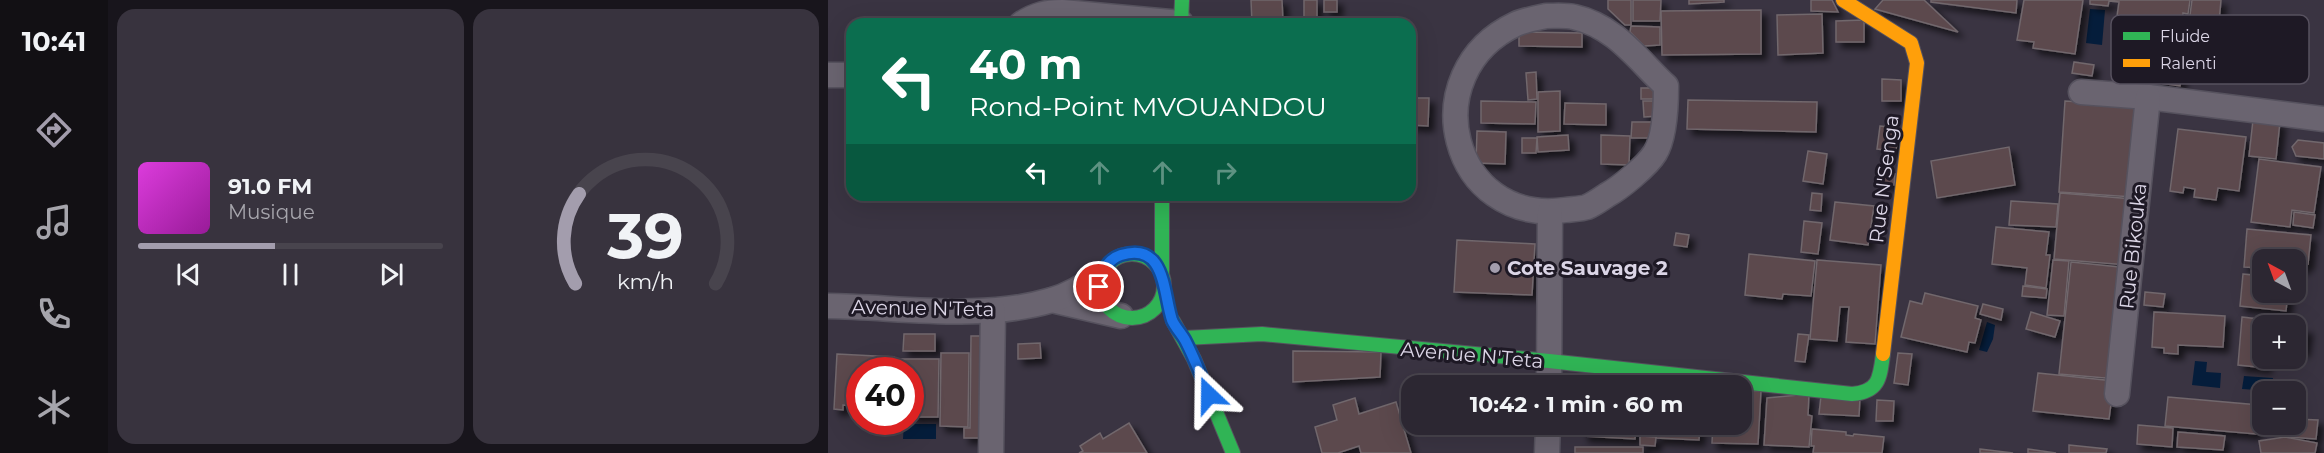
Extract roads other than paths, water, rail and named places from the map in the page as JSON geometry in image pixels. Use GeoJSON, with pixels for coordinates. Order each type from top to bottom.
{"type":"FeatureCollection","features":[{"type":"Feature","properties":{"kind":"street"},"geometry":{"type":"LineString","coordinates":[[1181,18],[1182,0]]}},
{"type":"Feature","properties":{"kind":"street","name":"Rue N'Senga"},"geometry":{"type":"LineString","coordinates":[[1843,0],[1911,43],[1917,63],[1881,373],[1877,386],[1866,393]]}},
{"type":"Feature","properties":{"kind":"street"},"geometry":{"type":"LineString","coordinates":[[1548,8],[1599,25],[1622,41],[1639,61],[1666,86],[1665,118],[1655,153],[1620,188],[1587,207],[1550,212],[1520,208],[1494,194],[1473,173],[1459,147],[1454,117],[1458,88],[1471,60],[1491,38],[1548,8]]}},
{"type":"Feature","properties":{"kind":"street"},"geometry":{"type":"LineString","coordinates":[[1030,18],[1048,12],[1122,18]]}},
{"type":"Feature","properties":{"kind":"street"},"geometry":{"type":"LineString","coordinates":[[828,75],[846,75]]}},
{"type":"Feature","properties":{"kind":"street"},"geometry":{"type":"LineString","coordinates":[[2081,92],[2148,97],[2324,119]]}},
{"type":"Feature","properties":{"kind":"street","name":"Rue Bikouka"},"geometry":{"type":"LineString","coordinates":[[2117,394],[2148,97]]}},
{"type":"Feature","properties":{"kind":"street"},"geometry":{"type":"LineString","coordinates":[[1150,219],[1160,201]]}},
{"type":"Feature","properties":{"kind":"street"},"geometry":{"type":"LineString","coordinates":[[1127,317],[1146,315],[1156,307],[1163,296],[1161,201]]}},
{"type":"Feature","properties":{"kind":"street"},"geometry":{"type":"LineString","coordinates":[[1549,375],[1550,212]]}},
{"type":"Feature","properties":{"kind":"street"},"geometry":{"type":"LineString","coordinates":[[1132,243],[1108,264],[1101,275],[1099,287],[1102,300],[1110,310],[1127,317],[1173,322]]}},
{"type":"Feature","properties":{"kind":"street"},"geometry":{"type":"LineString","coordinates":[[1118,256],[1130,253],[1143,255],[1154,261],[1163,278],[1173,322],[1184,338],[1233,453]]}},
{"type":"Feature","properties":{"kind":"street","name":"Avenue N'Teta"},"geometry":{"type":"LineString","coordinates":[[828,306],[993,311],[1052,300],[1076,291],[1101,275]]}},
{"type":"Feature","properties":{"kind":"street","name":"Avenue N'Teta"},"geometry":{"type":"LineString","coordinates":[[1052,300],[1127,317]]}},
{"type":"Feature","properties":{"kind":"street"},"geometry":{"type":"LineString","coordinates":[[991,453],[993,311]]}},
{"type":"Feature","properties":{"kind":"street","name":"Avenue N'Teta"},"geometry":{"type":"LineString","coordinates":[[1184,338],[1262,334],[1549,361],[1841,393],[1866,393]]}},
{"type":"Feature","properties":{"kind":"street"},"geometry":{"type":"LineString","coordinates":[[1548,435],[1548,453]]}},
{"type":"Feature","properties":{"kind":"water"},"geometry":{"type":"Polygon","coordinates":[[[2090,9],[2105,10],[2102,45],[2086,43],[2090,9]]]}},
{"type":"Feature","properties":{"kind":"water"},"geometry":{"type":"Polygon","coordinates":[[[1987,322],[1995,325],[1993,339],[1987,352],[1979,350],[1987,322]]]}},
{"type":"Feature","properties":{"kind":"water"},"geometry":{"type":"Polygon","coordinates":[[[2195,361],[2207,362],[2206,372],[2221,373],[2220,388],[2192,385],[2195,361]]]}},
{"type":"Feature","properties":{"kind":"water"},"geometry":{"type":"Polygon","coordinates":[[[2244,376],[2273,378],[2273,381],[2252,381],[2252,390],[2242,389],[2244,376]]]}},
{"type":"Feature","properties":{"kind":"water"},"geometry":{"type":"Polygon","coordinates":[[[924,424],[936,424],[936,439],[903,439],[903,435],[924,435],[924,424]]]}},
{"type":"Feature","properties":{"kind":"place","name":"Cote Sauvage 2"},"geometry":{"type":"Point","coordinates":[1495,268]}}]}
